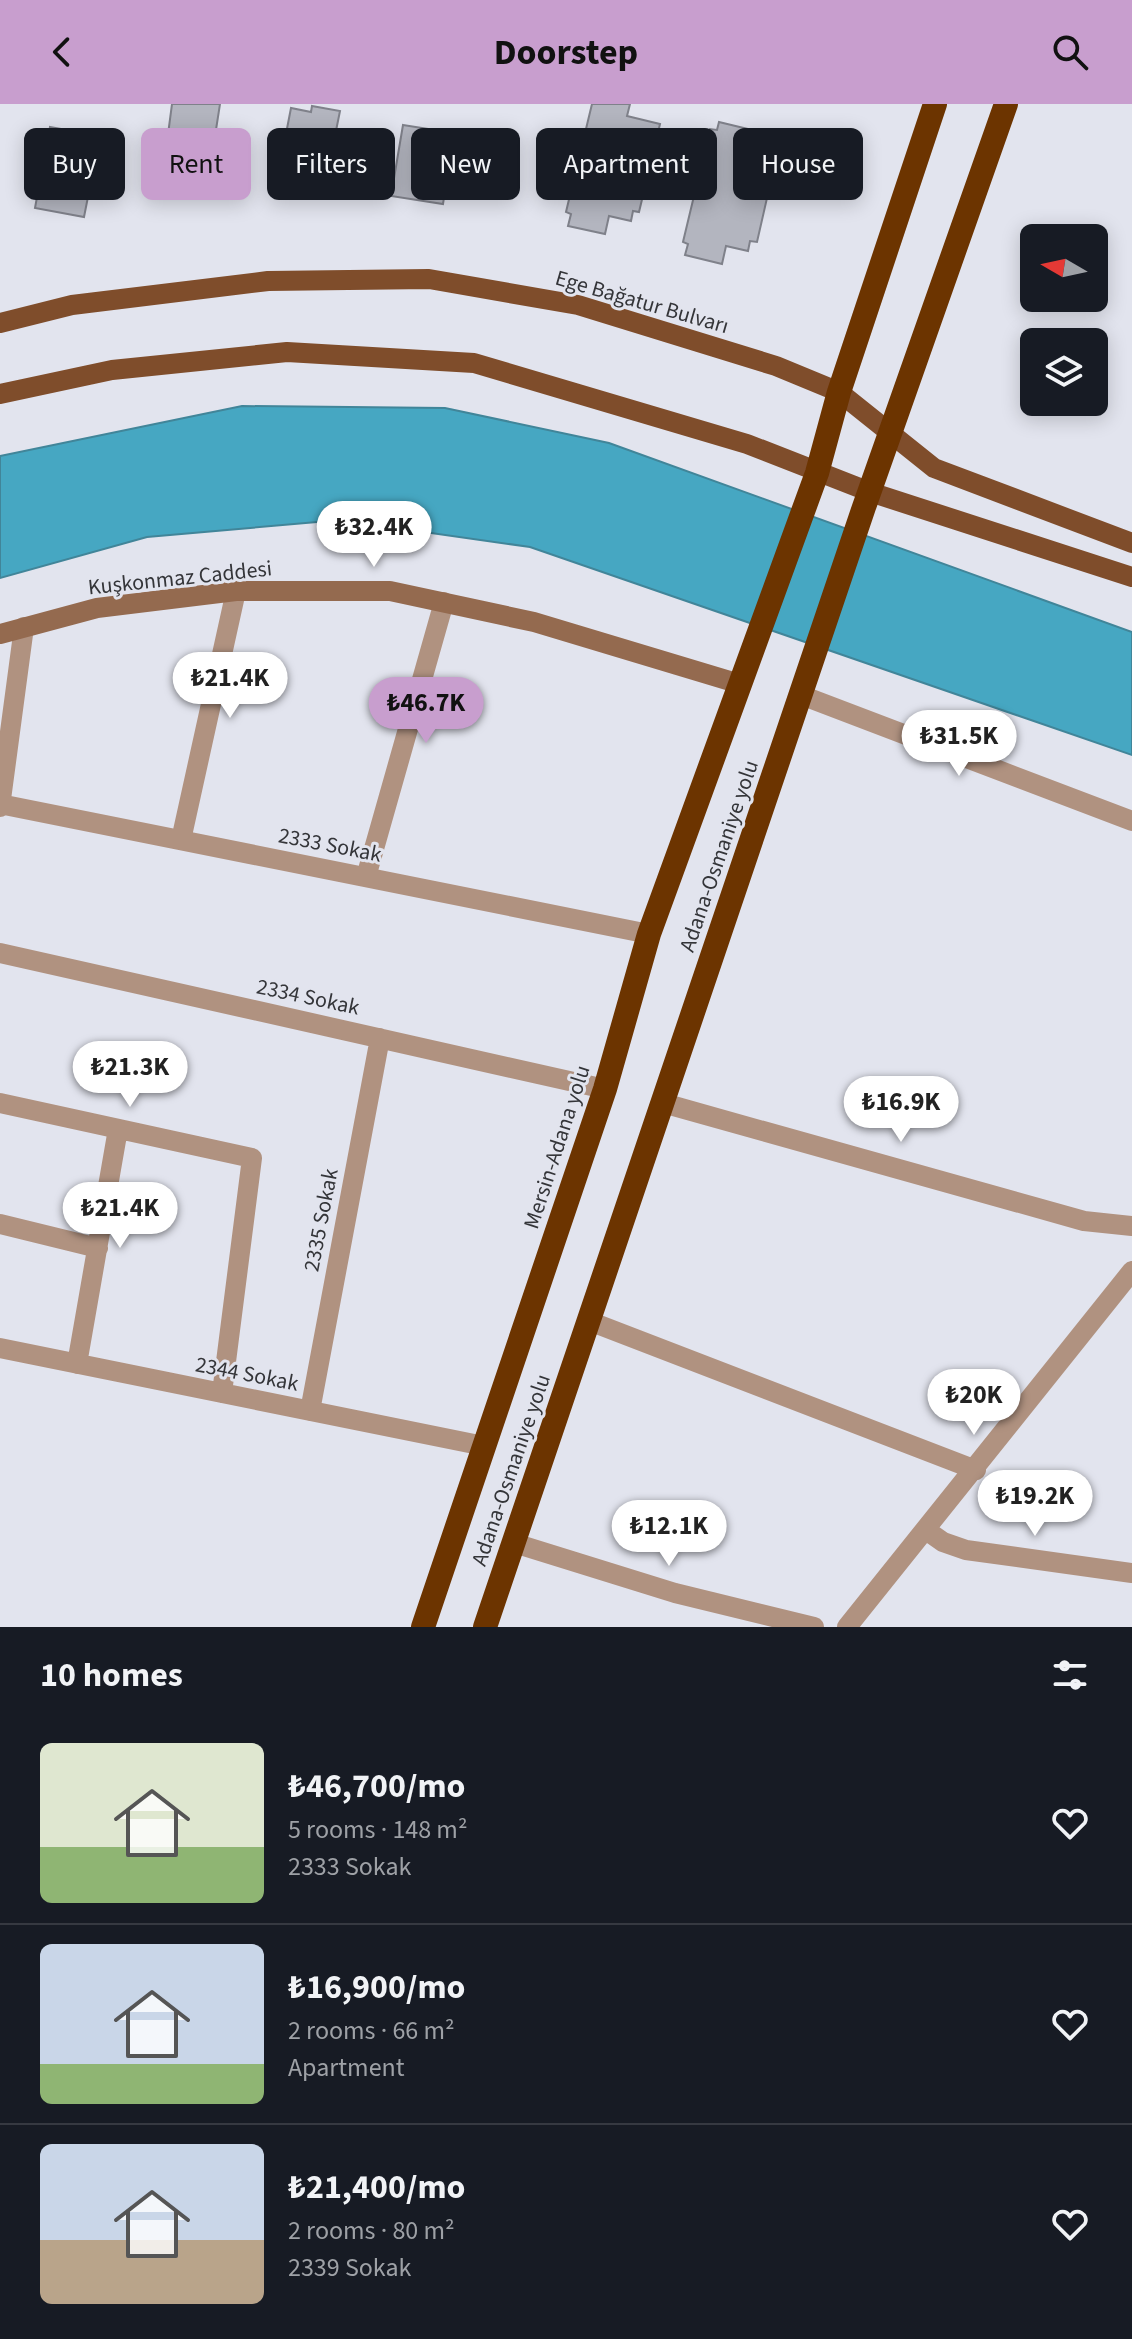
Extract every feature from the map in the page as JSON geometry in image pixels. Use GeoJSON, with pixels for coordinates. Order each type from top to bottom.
{"type":"FeatureCollection","features":[{"type":"Feature","properties":{"kind":"highway"},"geometry":{"type":"LineString","coordinates":[[740,684],[814,481],[839,392],[935,104]]}},
{"type":"Feature","properties":{"kind":"highway","name":"Adana-Osmaniye yolu"},"geometry":{"type":"LineString","coordinates":[[485,1627],[867,500],[1006,104]]}},
{"type":"Feature","properties":{"kind":"highway","name":"Mersin-Adana yolu"},"geometry":{"type":"LineString","coordinates":[[423,1627],[605,1089],[649,934],[740,684]]}},
{"type":"Feature","properties":{"kind":"main road","name":"Ege Bağatur Bulvarı"},"geometry":{"type":"LineString","coordinates":[[0,323],[72,305],[268,281],[429,279],[578,305],[776,366],[839,392],[934,468],[1132,543]]}},
{"type":"Feature","properties":{"kind":"main road"},"geometry":{"type":"LineString","coordinates":[[0,394],[112,370],[287,352],[474,363],[747,444],[814,481],[867,500],[1132,577]]}},
{"type":"Feature","properties":{"kind":"street","name":"Kuşkonmaz Caddesi"},"geometry":{"type":"LineString","coordinates":[[0,634],[97,608],[236,591],[390,591],[534,622],[740,684]]}},
{"type":"Feature","properties":{"kind":"street"},"geometry":{"type":"LineString","coordinates":[[181,840],[236,591]]}},
{"type":"Feature","properties":{"kind":"street"},"geometry":{"type":"LineString","coordinates":[[366,877],[444,602]]}},
{"type":"Feature","properties":{"kind":"street"},"geometry":{"type":"LineString","coordinates":[[0,806],[24,627]]}},
{"type":"Feature","properties":{"kind":"street"},"geometry":{"type":"LineString","coordinates":[[801,695],[1132,821]]}},
{"type":"Feature","properties":{"kind":"street","name":"2333 Sokak"},"geometry":{"type":"LineString","coordinates":[[0,806],[649,934]]}},
{"type":"Feature","properties":{"kind":"street","name":"2334 Sokak"},"geometry":{"type":"LineString","coordinates":[[0,953],[605,1089]]}},
{"type":"Feature","properties":{"kind":"street","name":"2335 Sokak"},"geometry":{"type":"LineString","coordinates":[[310,1411],[380,1038]]}},
{"type":"Feature","properties":{"kind":"street"},"geometry":{"type":"LineString","coordinates":[[0,1103],[252,1158],[222,1393]]}},
{"type":"Feature","properties":{"kind":"street"},"geometry":{"type":"LineString","coordinates":[[663,1103],[1084,1221],[1132,1226]]}},
{"type":"Feature","properties":{"kind":"street"},"geometry":{"type":"LineString","coordinates":[[77,1364],[118,1129]]}},
{"type":"Feature","properties":{"kind":"street"},"geometry":{"type":"LineString","coordinates":[[0,1224],[98,1248]]}},
{"type":"Feature","properties":{"kind":"street"},"geometry":{"type":"LineString","coordinates":[[847,1627],[976,1470],[1132,1271]]}},
{"type":"Feature","properties":{"kind":"street"},"geometry":{"type":"LineString","coordinates":[[589,1321],[976,1470]]}},
{"type":"Feature","properties":{"kind":"street","name":"2344 Sokak"},"geometry":{"type":"LineString","coordinates":[[0,1348],[484,1446]]}},
{"type":"Feature","properties":{"kind":"street"},"geometry":{"type":"LineString","coordinates":[[926,1530],[943,1542],[966,1550],[1132,1573]]}},
{"type":"Feature","properties":{"kind":"street"},"geometry":{"type":"LineString","coordinates":[[514,1543],[675,1593],[814,1627]]}},
{"type":"Feature","properties":{"kind":"water"},"geometry":{"type":"Polygon","coordinates":[[[242,406],[445,408],[609,443],[1132,632],[1132,755],[530,547],[340,520],[147,537],[0,578],[0,456],[242,406]]]}},
{"type":"Feature","properties":{"kind":"building"},"geometry":{"type":"Polygon","coordinates":[[[172,104],[220,104],[216,128],[169,128],[172,104]]]}},
{"type":"Feature","properties":{"kind":"building"},"geometry":{"type":"Polygon","coordinates":[[[592,104],[630,104],[627,116],[660,124],[659,128],[586,128],[592,104]]]}},
{"type":"Feature","properties":{"kind":"building"},"geometry":{"type":"Polygon","coordinates":[[[312,106],[340,111],[337,128],[287,128],[291,108],[311,112],[312,106]]]}},
{"type":"Feature","properties":{"kind":"building"},"geometry":{"type":"Polygon","coordinates":[[[719,122],[744,128],[733,128],[733,200],[767,200],[757,242],[750,241],[748,251],[726,246],[722,264],[685,255],[688,244],[683,242],[693,200],[717,200],[719,122]]]}},
{"type":"Feature","properties":{"kind":"building"},"geometry":{"type":"Polygon","coordinates":[[[403,125],[422,128],[411,128],[411,199],[395,197],[395,172],[403,125]]]}},
{"type":"Feature","properties":{"kind":"building"},"geometry":{"type":"Polygon","coordinates":[[[36,200],[87,200],[84,217],[35,208],[36,200]]]}},
{"type":"Feature","properties":{"kind":"building"},"geometry":{"type":"Polygon","coordinates":[[[417,200],[444,200],[443,204],[417,200]]]}},
{"type":"Feature","properties":{"kind":"building"},"geometry":{"type":"Polygon","coordinates":[[[569,200],[642,200],[639,212],[633,211],[631,221],[609,216],[605,234],[568,226],[571,214],[566,212],[569,200]]]}}]}
